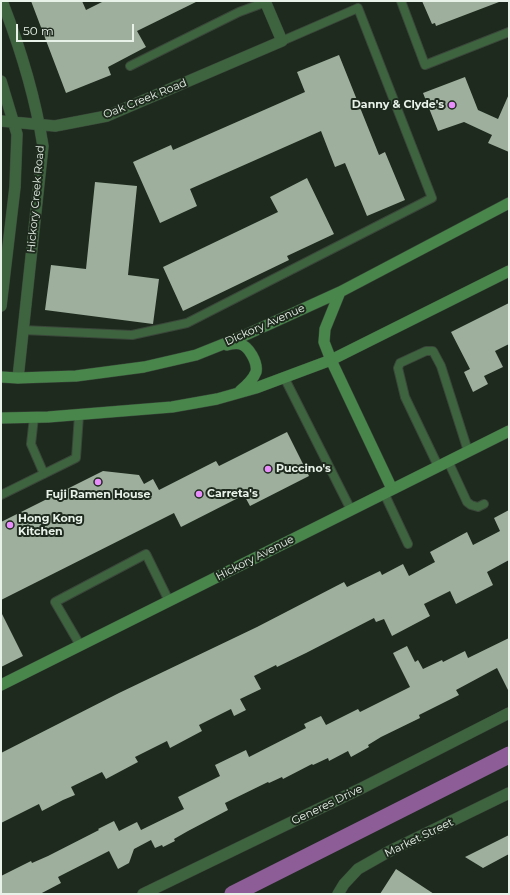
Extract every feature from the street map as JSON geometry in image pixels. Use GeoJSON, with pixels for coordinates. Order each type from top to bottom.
{"type":"FeatureCollection","features":[{"type":"Feature","properties":{"kind":"main road","name":"Dickory Avenue"},"geometry":{"type":"LineString","coordinates":[[1,377],[18,378],[76,376],[144,367],[196,355],[222,345],[340,292],[509,203]]}},
{"type":"Feature","properties":{"kind":"main road"},"geometry":{"type":"LineString","coordinates":[[1,418],[79,415],[172,407],[217,399],[238,393],[331,360],[509,271]]}},
{"type":"Feature","properties":{"kind":"main road"},"geometry":{"type":"LineString","coordinates":[[340,292],[325,330],[324,342],[388,491]]}},
{"type":"Feature","properties":{"kind":"main road"},"geometry":{"type":"LineString","coordinates":[[222,345],[240,344],[248,349],[255,360],[256,371],[250,382],[238,393]]}},
{"type":"Feature","properties":{"kind":"main road","name":"Hickory Avenue"},"geometry":{"type":"LineString","coordinates":[[1,685],[509,431]]}},
{"type":"Feature","properties":{"kind":"street","name":"Hickory Creek Road"},"geometry":{"type":"LineString","coordinates":[[2,1],[16,36],[40,125],[43,146],[18,378]]}},
{"type":"Feature","properties":{"kind":"street"},"geometry":{"type":"LineString","coordinates":[[266,2],[282,41]]}},
{"type":"Feature","properties":{"kind":"street","name":"Oak Creek Road"},"geometry":{"type":"LineString","coordinates":[[1,121],[55,126],[107,116],[282,41]]}},
{"type":"Feature","properties":{"kind":"street","name":"Hickory Creek Road"},"geometry":{"type":"LineString","coordinates":[[1,81],[17,134],[15,187],[1,306]]}},
{"type":"Feature","properties":{"kind":"street","name":"Generes Drive"},"geometry":{"type":"LineString","coordinates":[[143,894],[362,788],[509,712]]}},
{"type":"Feature","properties":{"kind":"street","name":"Market Street"},"geometry":{"type":"LineString","coordinates":[[338,894],[344,884],[358,869],[388,852],[509,793]]}},
{"type":"Feature","properties":{"kind":"lane"},"geometry":{"type":"LineString","coordinates":[[401,1],[425,66],[509,32]]}},
{"type":"Feature","properties":{"kind":"lane"},"geometry":{"type":"LineString","coordinates":[[130,66],[239,12],[266,2]]}},
{"type":"Feature","properties":{"kind":"lane"},"geometry":{"type":"LineString","coordinates":[[24,330],[132,335],[187,323],[432,198],[358,8],[282,41]]}},
{"type":"Feature","properties":{"kind":"lane"},"geometry":{"type":"LineString","coordinates":[[468,452],[441,366],[433,351],[426,351],[400,363],[398,368],[405,397],[443,464],[467,502],[478,507],[484,504]]}},
{"type":"Feature","properties":{"kind":"lane"},"geometry":{"type":"LineString","coordinates":[[284,377],[351,510]]}},
{"type":"Feature","properties":{"kind":"lane"},"geometry":{"type":"LineString","coordinates":[[1,495],[76,458],[79,415]]}},
{"type":"Feature","properties":{"kind":"lane"},"geometry":{"type":"LineString","coordinates":[[34,417],[31,444],[44,474]]}},
{"type":"Feature","properties":{"kind":"lane"},"geometry":{"type":"LineString","coordinates":[[388,491],[408,544]]}},
{"type":"Feature","properties":{"kind":"lane"},"geometry":{"type":"LineString","coordinates":[[80,646],[56,602],[146,554],[169,601]]}},
{"type":"Feature","properties":{"kind":"building"},"geometry":{"type":"Polygon","coordinates":[[[31,1],[82,1],[86,10],[104,1],[198,1],[137,31],[146,47],[108,67],[111,75],[66,93],[31,1]]]}},
{"type":"Feature","properties":{"kind":"building"},"geometry":{"type":"Polygon","coordinates":[[[422,1],[499,2],[436,26],[435,23],[432,24],[422,1]]]}},
{"type":"Feature","properties":{"kind":"building"},"geometry":{"type":"Polygon","coordinates":[[[339,55],[379,155],[385,152],[405,200],[367,216],[345,163],[335,167],[321,131],[190,189],[197,206],[160,223],[133,162],[171,145],[173,150],[305,92],[297,72],[339,55]]]}},
{"type":"Feature","properties":{"kind":"building"},"geometry":{"type":"Polygon","coordinates":[[[465,77],[478,110],[498,119],[509,94],[509,152],[488,143],[492,135],[464,122],[438,131],[423,93],[465,77]]]}},
{"type":"Feature","properties":{"kind":"building"},"geometry":{"type":"Polygon","coordinates":[[[307,178],[334,234],[287,256],[289,260],[183,311],[163,267],[278,212],[270,197],[307,178]]]}},
{"type":"Feature","properties":{"kind":"building"},"geometry":{"type":"Polygon","coordinates":[[[95,182],[137,186],[128,275],[159,279],[153,324],[45,310],[51,265],[86,269],[95,182]]]}},
{"type":"Feature","properties":{"kind":"building"},"geometry":{"type":"Polygon","coordinates":[[[509,303],[509,344],[495,351],[503,367],[484,376],[488,384],[473,392],[464,372],[470,369],[451,332],[509,303]]]}},
{"type":"Feature","properties":{"kind":"building"},"geometry":{"type":"Polygon","coordinates":[[[287,432],[309,476],[250,506],[244,495],[181,527],[174,513],[1,600],[1,522],[103,471],[139,475],[144,484],[153,479],[159,490],[216,461],[219,466],[287,432]]]}},
{"type":"Feature","properties":{"kind":"building"},"geometry":{"type":"Polygon","coordinates":[[[509,510],[509,560],[487,572],[493,585],[456,604],[450,591],[424,604],[430,616],[392,636],[384,619],[376,622],[374,618],[277,667],[276,665],[254,676],[261,689],[240,699],[246,710],[234,716],[231,709],[199,725],[202,731],[170,748],[167,741],[135,757],[138,762],[106,779],[102,772],[71,787],[75,795],[42,811],[39,804],[1,823],[1,753],[119,693],[257,627],[344,582],[347,587],[380,571],[382,575],[403,564],[409,576],[435,562],[430,552],[467,532],[473,545],[500,531],[494,518],[509,510]]]}},
{"type":"Feature","properties":{"kind":"building"},"geometry":{"type":"Polygon","coordinates":[[[1,612],[23,656],[1,667],[1,612]]]}},
{"type":"Feature","properties":{"kind":"building"},"geometry":{"type":"Polygon","coordinates":[[[509,638],[509,692],[497,668],[456,690],[459,695],[419,715],[420,718],[381,737],[368,745],[369,747],[351,757],[348,751],[329,761],[328,758],[313,765],[312,764],[283,779],[282,777],[269,783],[268,782],[225,803],[228,810],[188,831],[174,839],[175,841],[163,847],[162,845],[155,848],[151,840],[134,849],[129,863],[118,869],[109,851],[58,877],[61,883],[40,894],[1,894],[1,876],[31,861],[32,863],[48,856],[114,821],[119,831],[137,822],[141,830],[184,809],[178,797],[220,776],[215,765],[246,750],[249,757],[306,728],[304,724],[321,716],[326,725],[358,709],[360,712],[410,687],[393,653],[407,646],[415,662],[418,660],[423,669],[442,660],[443,662],[465,651],[468,658],[509,638]]]}},
{"type":"Feature","properties":{"kind":"building"},"geometry":{"type":"Polygon","coordinates":[[[509,835],[509,854],[483,868],[465,857],[509,835]]]}},
{"type":"Feature","properties":{"kind":"building"},"geometry":{"type":"Polygon","coordinates":[[[396,869],[434,894],[380,894],[396,869]]]}},
{"type":"Feature","properties":{"kind":"waterway"},"geometry":{"type":"LineString","coordinates":[[233,894],[509,755]]}},
{"type":"Feature","properties":{"kind":"place","name":"Danny & Clyde's"},"geometry":{"type":"Point","coordinates":[452,105]}},
{"type":"Feature","properties":{"kind":"place","name":"Puccino's"},"geometry":{"type":"Point","coordinates":[268,469]}},
{"type":"Feature","properties":{"kind":"place","name":"Fuji Ramen House"},"geometry":{"type":"Point","coordinates":[98,482]}},
{"type":"Feature","properties":{"kind":"place","name":"Carreta's"},"geometry":{"type":"Point","coordinates":[199,494]}},
{"type":"Feature","properties":{"kind":"place","name":"Hong Kong Kitchen"},"geometry":{"type":"Point","coordinates":[10,525]}}]}
